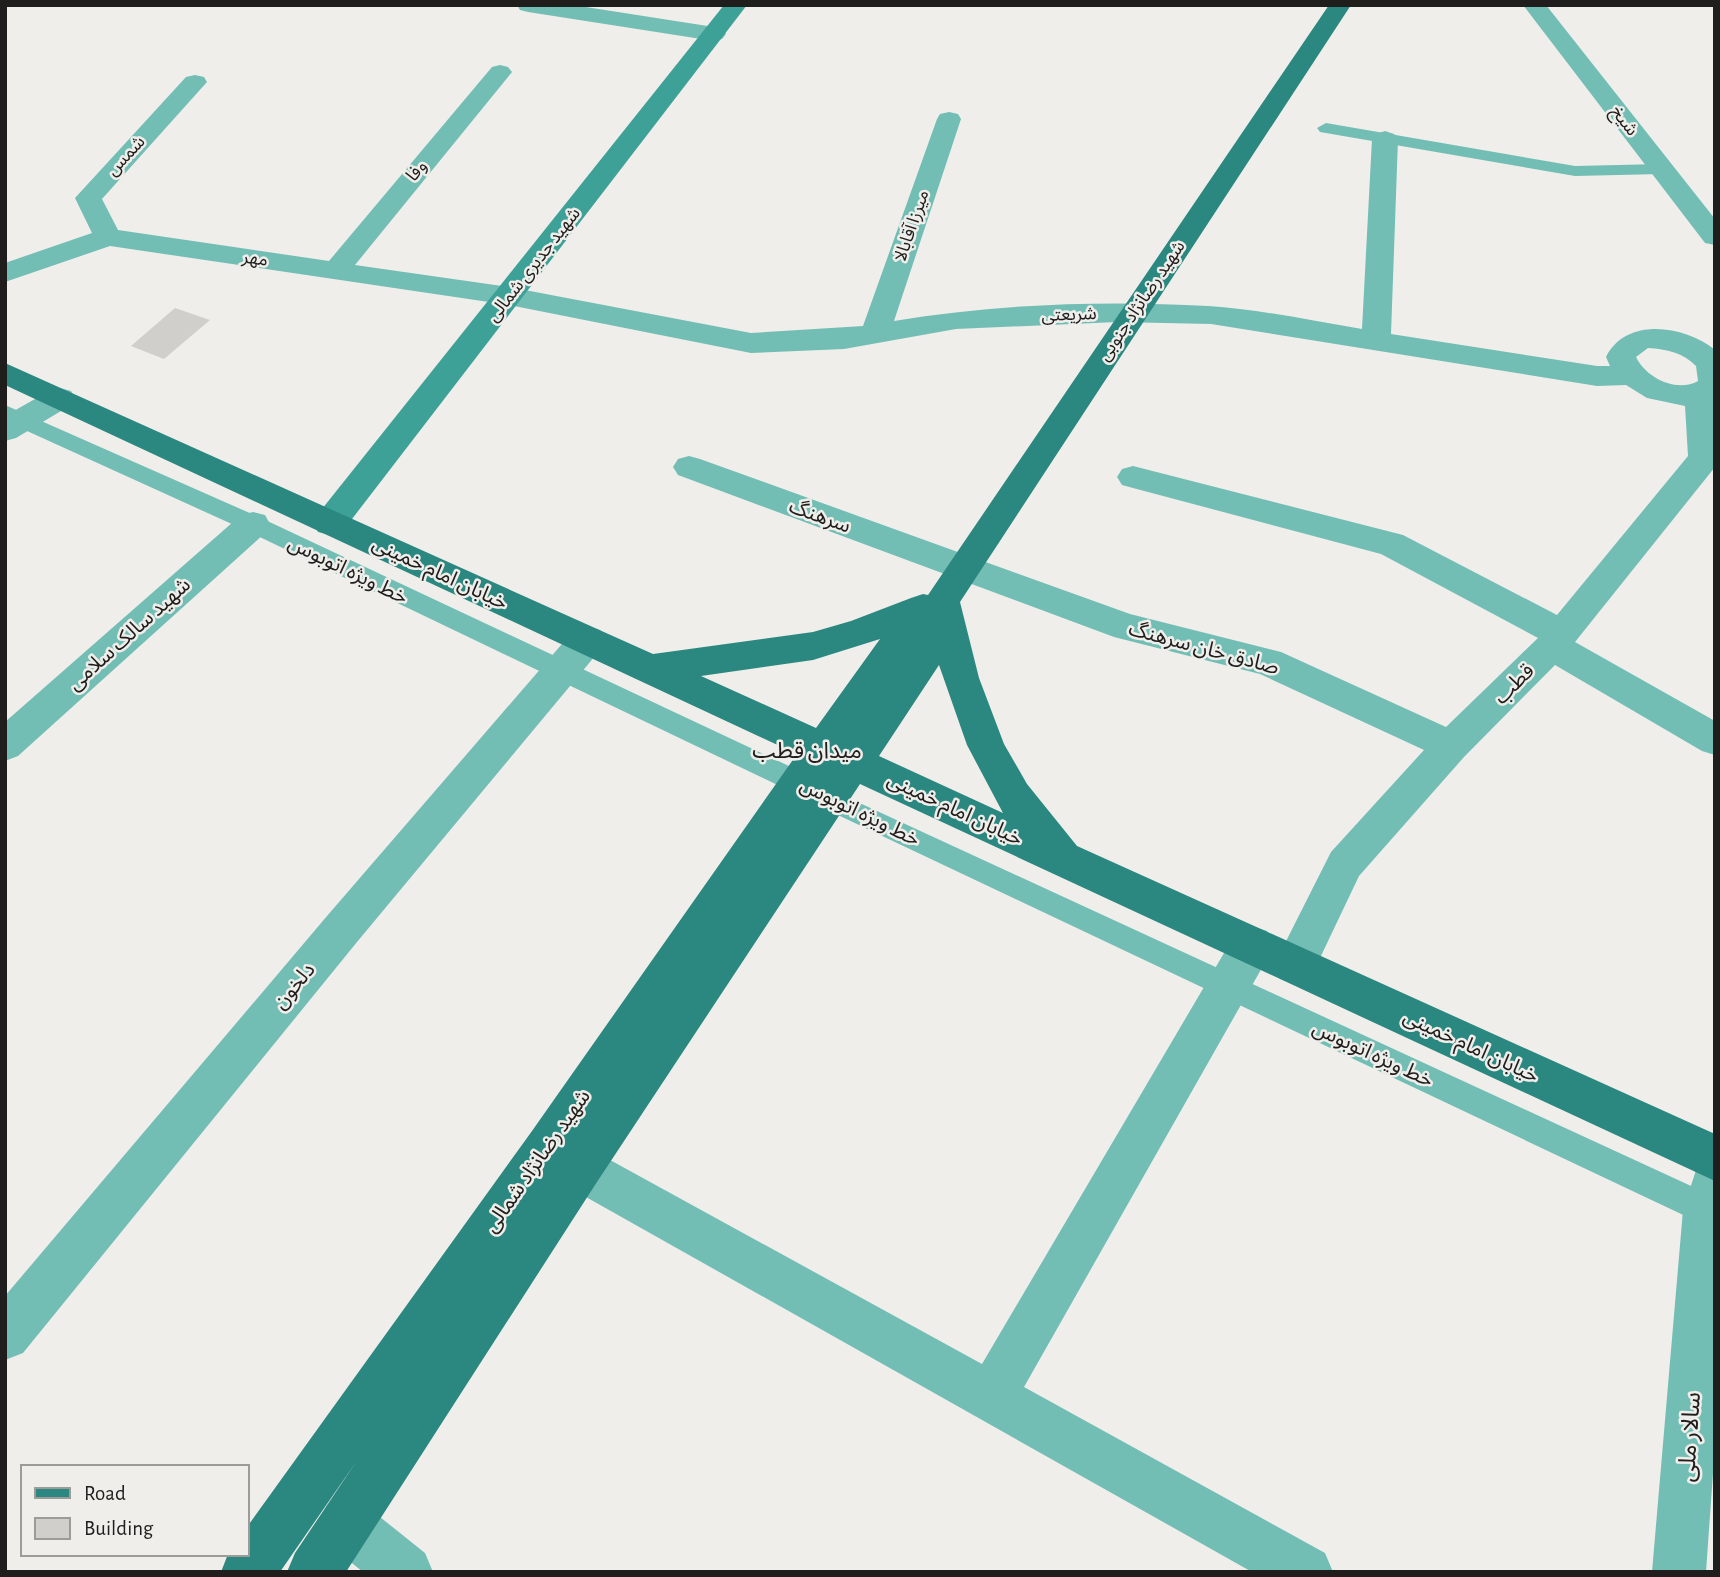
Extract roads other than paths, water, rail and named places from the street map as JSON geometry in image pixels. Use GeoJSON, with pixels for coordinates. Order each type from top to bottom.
{"type":"FeatureCollection","features":[{"type":"Feature","properties":{"kind":"main road","name":"شهید جدیری شمالی"},"geometry":{"type":"LineString","coordinates":[[330,523],[736,5]]}},
{"type":"Feature","properties":{"kind":"main road","name":"شهید رضانژاد جنوبی"},"geometry":{"type":"LineString","coordinates":[[825,773],[1340,5]]}},
{"type":"Feature","properties":{"kind":"main road","name":"خیابان امام خمینی"},"geometry":{"type":"LineString","coordinates":[[5,373],[650,669],[825,773],[1065,860],[1715,1158]]}},
{"type":"Feature","properties":{"kind":"main road"},"geometry":{"type":"LineString","coordinates":[[650,669],[813,646],[859,633],[941,598],[958,668],[981,732],[1009,789],[1065,860]]}},
{"type":"Feature","properties":{"kind":"main road","name":"شهید رضانژاد شمالی"},"geometry":{"type":"LineString","coordinates":[[314,1572],[346,1524],[563,1160],[825,773]]}},
{"type":"Feature","properties":{"kind":"main road","name":"شهید رضانژاد شمالی"},"geometry":{"type":"LineString","coordinates":[[248,1572],[312,1478],[563,1160]]}},
{"type":"Feature","properties":{"kind":"street"},"geometry":{"type":"LineString","coordinates":[[528,5],[714,34]]}},
{"type":"Feature","properties":{"kind":"street","name":"شیخ"},"geometry":{"type":"LineString","coordinates":[[1534,5],[1715,237]]}},
{"type":"Feature","properties":{"kind":"street","name":"وفا"},"geometry":{"type":"LineString","coordinates":[[335,271],[500,72]]}},
{"type":"Feature","properties":{"kind":"street","name":"شمس"},"geometry":{"type":"LineString","coordinates":[[108,237],[88,198],[195,82]]}},
{"type":"Feature","properties":{"kind":"street","name":"میرزا آقابالا"},"geometry":{"type":"LineString","coordinates":[[875,333],[949,119]]}},
{"type":"Feature","properties":{"kind":"street"},"geometry":{"type":"LineString","coordinates":[[1376,341],[1385,139]]}},
{"type":"Feature","properties":{"kind":"street","name":"مهر"},"geometry":{"type":"LineString","coordinates":[[5,272],[108,237],[509,296]]}},
{"type":"Feature","properties":{"kind":"street","name":"شریعتی"},"geometry":{"type":"LineString","coordinates":[[509,296],[751,343],[844,339],[956,320],[1117,313],[1211,315],[1597,376],[1631,375]]}},
{"type":"Feature","properties":{"kind":"street"},"geometry":{"type":"LineString","coordinates":[[1659,339],[1707,362],[1671,394],[1656,390],[1631,375],[1621,357],[1624,349],[1638,340],[1659,339]]}},
{"type":"Feature","properties":{"kind":"street","name":"قطب"},"geometry":{"type":"LineString","coordinates":[[1295,965],[1345,864],[1451,746],[1557,640],[1704,458],[1707,362]]}},
{"type":"Feature","properties":{"kind":"street"},"geometry":{"type":"LineString","coordinates":[[11,421],[60,398]]}},
{"type":"Feature","properties":{"kind":"street","name":"سرهنگ"},"geometry":{"type":"LineString","coordinates":[[689,467],[941,598]]}},
{"type":"Feature","properties":{"kind":"street"},"geometry":{"type":"LineString","coordinates":[[1133,477],[1391,544],[1557,640],[1715,740]]}},
{"type":"Feature","properties":{"kind":"street","name":"شهید سالک سلامی"},"geometry":{"type":"LineString","coordinates":[[5,745],[253,524]]}},
{"type":"Feature","properties":{"kind":"street","name":"صادق خان سرهنگ"},"geometry":{"type":"LineString","coordinates":[[941,598],[981,572],[1126,627],[1268,662],[1451,746]]}},
{"type":"Feature","properties":{"kind":"street","name":"دلخون"},"geometry":{"type":"LineString","coordinates":[[5,1335],[342,929],[587,640]]}},
{"type":"Feature","properties":{"kind":"street"},"geometry":{"type":"LineString","coordinates":[[991,1397],[1252,945]]}},
{"type":"Feature","properties":{"kind":"street"},"geometry":{"type":"LineString","coordinates":[[563,1160],[1306,1572]]}},
{"type":"Feature","properties":{"kind":"street","name":"سالار ملی"},"geometry":{"type":"LineString","coordinates":[[1679,1572],[1712,1200]]}},
{"type":"Feature","properties":{"kind":"street"},"geometry":{"type":"LineString","coordinates":[[346,1524],[406,1572]]}},
{"type":"Feature","properties":{"kind":"lane"},"geometry":{"type":"LineString","coordinates":[[1326,128],[1575,171],[1661,169]]}},
{"type":"Feature","properties":{"kind":"lane","name":"خط ویژه اتوبوس"},"geometry":{"type":"LineString","coordinates":[[11,421],[253,524],[400,596],[825,773],[849,808],[1227,986],[1712,1200]]}},
{"type":"Feature","properties":{"kind":"district","name":"میدان قطب"},"geometry":{"type":"Point","coordinates":[807,751]}}]}
